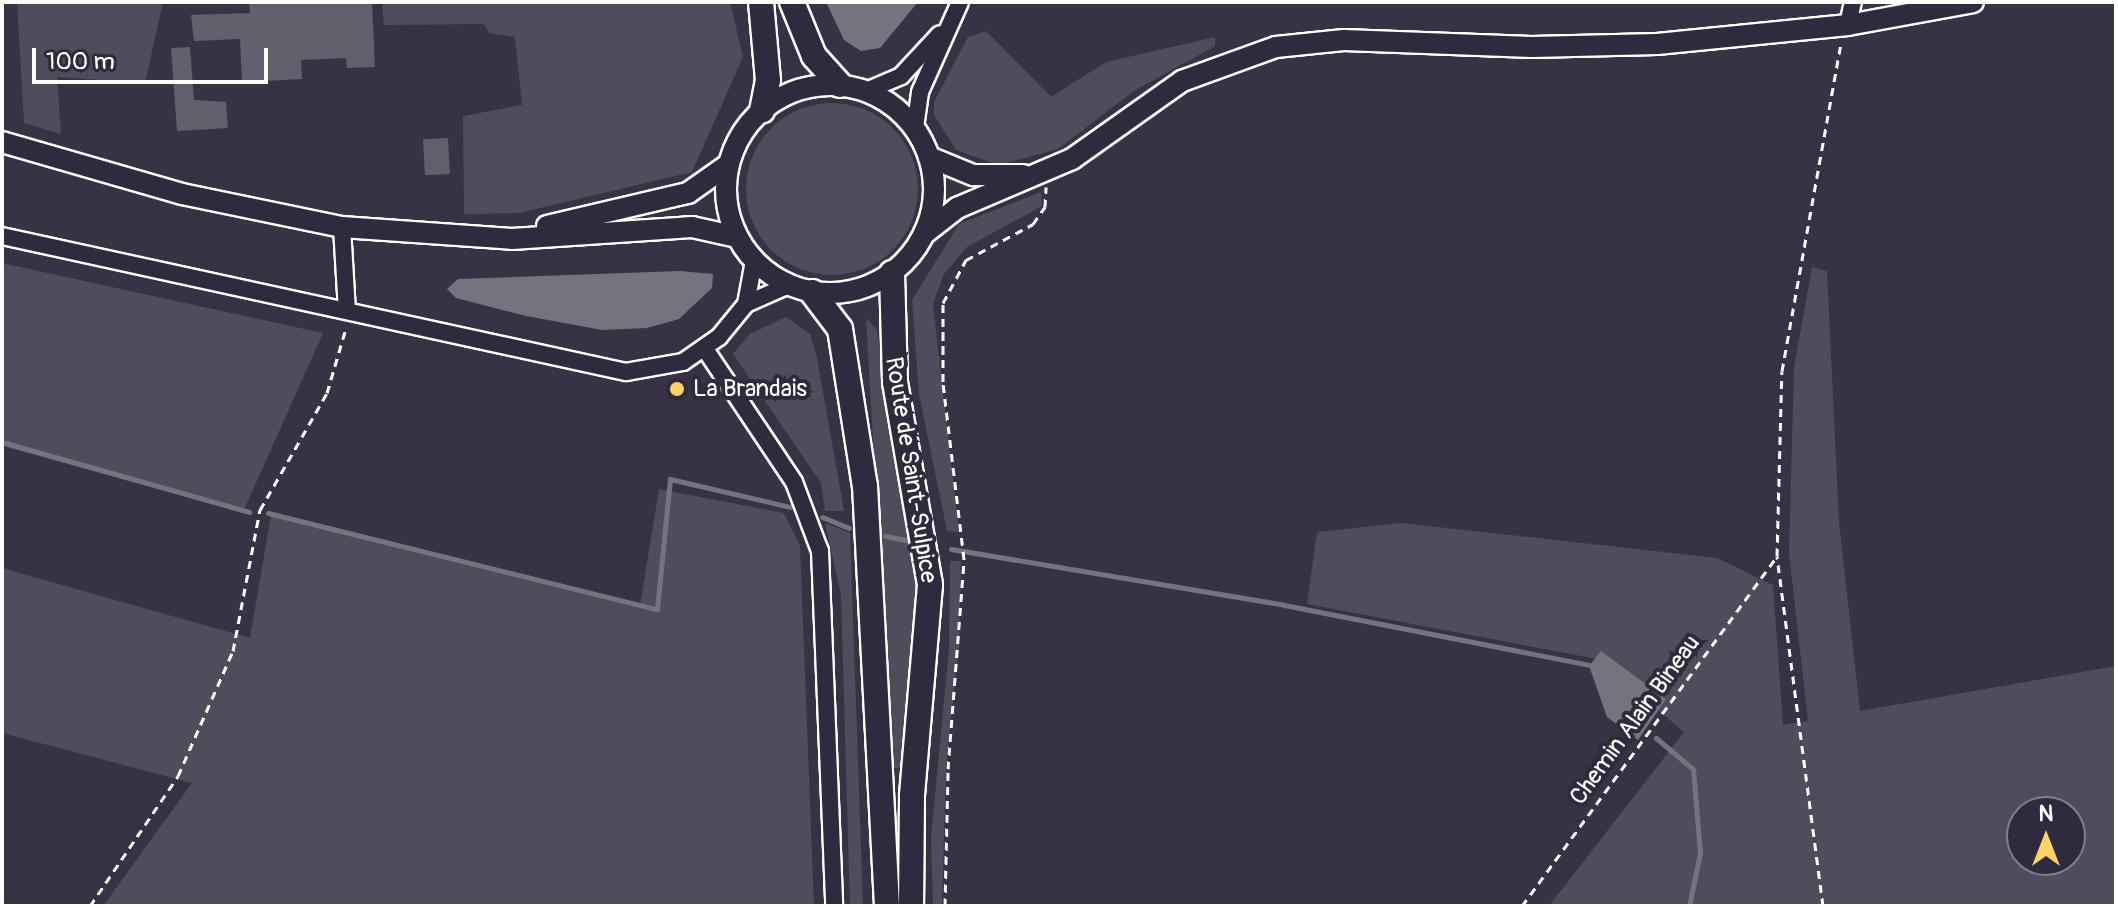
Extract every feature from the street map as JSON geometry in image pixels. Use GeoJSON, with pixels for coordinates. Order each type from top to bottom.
{"type":"FeatureCollection","features":[{"type":"Feature","properties":{"kind":"highway"},"geometry":{"type":"LineString","coordinates":[[761,2],[768,80],[762,110]]}},
{"type":"Feature","properties":{"kind":"highway"},"geometry":{"type":"LineString","coordinates":[[792,2],[814,56],[840,85]]}},
{"type":"Feature","properties":{"kind":"highway","name":"Route de Saint-Sulpice"},"geometry":{"type":"LineString","coordinates":[[892,273],[895,382],[930,585],[912,796],[911,906]]}},
{"type":"Feature","properties":{"kind":"highway","name":"Route de Saint-Sulpice"},"geometry":{"type":"LineString","coordinates":[[800,288],[840,329],[865,486],[887,906]]}},
{"type":"Feature","properties":{"kind":"main road"},"geometry":{"type":"LineString","coordinates":[[925,233],[934,195],[929,157],[915,128],[866,91],[840,85],[799,90],[762,110],[741,134],[729,164],[726,201],[737,237],[754,261],[800,288],[854,290],[892,273],[925,233],[957,208],[1083,152],[1182,81],[1276,47],[1344,40],[1606,46],[1848,25],[1973,2]]}},
{"type":"Feature","properties":{"kind":"main road"},"geometry":{"type":"LineString","coordinates":[[2,142],[182,194],[342,227],[512,239],[692,227],[737,237]]}},
{"type":"Feature","properties":{"kind":"main road"},"geometry":{"type":"LineString","coordinates":[[929,157],[973,175],[1039,173]]}},
{"type":"Feature","properties":{"kind":"main road"},"geometry":{"type":"LineString","coordinates":[[440,235],[548,226],[673,198],[703,186],[729,164]]}},
{"type":"Feature","properties":{"kind":"street"},"geometry":{"type":"LineString","coordinates":[[866,91],[901,76],[920,59],[960,2]]}},
{"type":"Feature","properties":{"kind":"street"},"geometry":{"type":"LineString","coordinates":[[915,128],[920,92],[960,2]]}},
{"type":"Feature","properties":{"kind":"street"},"geometry":{"type":"LineString","coordinates":[[1848,25],[1853,2]]}},
{"type":"Feature","properties":{"kind":"street"},"geometry":{"type":"LineString","coordinates":[[342,227],[347,311]]}},
{"type":"Feature","properties":{"kind":"street"},"geometry":{"type":"LineString","coordinates":[[2,236],[626,372],[660,370],[705,349],[746,304],[800,288]]}},
{"type":"Feature","properties":{"kind":"street"},"geometry":{"type":"LineString","coordinates":[[746,304],[754,261]]}},
{"type":"Feature","properties":{"kind":"street"},"geometry":{"type":"LineString","coordinates":[[705,349],[807,506],[824,574],[834,906]]}},
{"type":"Feature","properties":{"kind":"path"},"geometry":{"type":"LineString","coordinates":[[1823,906],[1777,556],[1782,371],[1848,25]]}},
{"type":"Feature","properties":{"kind":"path"},"geometry":{"type":"LineString","coordinates":[[945,906],[948,769],[964,541],[944,395],[943,303],[966,260],[1040,216],[1039,173]]}},
{"type":"Feature","properties":{"kind":"path"},"geometry":{"type":"LineString","coordinates":[[90,906],[178,776],[233,651],[260,510],[327,393],[347,311]]}},
{"type":"Feature","properties":{"kind":"path","name":"Chemin Alain Bineau"},"geometry":{"type":"LineString","coordinates":[[1522,906],[1777,556]]}},
{"type":"Feature","properties":{"kind":"shaded area"},"geometry":{"type":"Polygon","coordinates":[[[17,2],[163,2],[145,83],[57,77],[61,134],[24,123],[17,2]]]}},
{"type":"Feature","properties":{"kind":"shaded area"},"geometry":{"type":"Polygon","coordinates":[[[382,2],[730,2],[743,57],[692,172],[519,213],[464,214],[463,116],[522,105],[515,37],[489,33],[484,24],[384,25],[382,2]]]}},
{"type":"Feature","properties":{"kind":"shaded area"},"geometry":{"type":"Polygon","coordinates":[[[826,2],[918,2],[880,48],[861,51],[844,40],[826,2]]]}},
{"type":"Feature","properties":{"kind":"shaded area"},"geometry":{"type":"Polygon","coordinates":[[[986,31],[1051,97],[1106,62],[1215,37],[1215,46],[1134,91],[1058,149],[998,165],[956,150],[934,115],[934,102],[968,37],[986,31]]]}},
{"type":"Feature","properties":{"kind":"shaded area"},"geometry":{"type":"Polygon","coordinates":[[[832,103],[865,110],[893,128],[911,156],[918,189],[911,222],[893,250],[865,268],[832,275],[799,268],[771,250],[753,222],[746,189],[753,156],[771,128],[799,110],[832,103]]]}},
{"type":"Feature","properties":{"kind":"shaded area"},"geometry":{"type":"Polygon","coordinates":[[[1041,192],[1042,206],[967,247],[944,274],[933,304],[959,532],[947,531],[919,394],[912,300],[959,224],[1041,192]]]}},
{"type":"Feature","properties":{"kind":"shaded area"},"geometry":{"type":"Polygon","coordinates":[[[2,263],[323,333],[243,512],[2,446],[2,263]]]}},
{"type":"Feature","properties":{"kind":"shaded area"},"geometry":{"type":"Polygon","coordinates":[[[1812,267],[1827,271],[1839,522],[1860,711],[2116,666],[2116,906],[1549,906],[1684,732],[1597,659],[1307,604],[1317,532],[1401,523],[1717,558],[1773,585],[1783,725],[1808,721],[1789,553],[1794,368],[1812,267]]]}},
{"type":"Feature","properties":{"kind":"shaded area"},"geometry":{"type":"Polygon","coordinates":[[[680,271],[713,274],[712,288],[679,319],[647,328],[602,330],[526,316],[456,298],[447,289],[458,279],[680,271]]]}},
{"type":"Feature","properties":{"kind":"shaded area"},"geometry":{"type":"Polygon","coordinates":[[[786,317],[810,334],[844,511],[825,511],[821,483],[733,354],[750,334],[786,317]]]}},
{"type":"Feature","properties":{"kind":"shaded area"},"geometry":{"type":"Polygon","coordinates":[[[866,318],[877,330],[917,575],[902,768],[892,768],[866,318]]]}},
{"type":"Feature","properties":{"kind":"shaded area"},"geometry":{"type":"Polygon","coordinates":[[[659,489],[784,513],[800,546],[814,906],[103,906],[192,783],[2,733],[2,568],[250,638],[271,515],[640,606],[659,489]]]}},
{"type":"Feature","properties":{"kind":"shaded area"},"geometry":{"type":"Polygon","coordinates":[[[825,523],[850,533],[863,906],[850,906],[841,595],[825,523]]]}},
{"type":"Feature","properties":{"kind":"shaded area"},"geometry":{"type":"Polygon","coordinates":[[[950,561],[961,561],[959,648],[946,765],[942,906],[933,906],[931,838],[949,648],[950,561]]]}},
{"type":"Feature","properties":{"kind":"shaded area"},"geometry":{"type":"Polygon","coordinates":[[[1601,651],[1666,699],[1638,740],[1607,717],[1589,666],[1601,651]]]}},
{"type":"Feature","properties":{"kind":"building"},"geometry":{"type":"Polygon","coordinates":[[[249,2],[372,2],[375,67],[347,68],[346,58],[301,60],[302,79],[242,82],[240,39],[194,41],[191,15],[250,13],[249,2]]]}},
{"type":"Feature","properties":{"kind":"building"},"geometry":{"type":"Polygon","coordinates":[[[190,47],[194,100],[226,102],[228,128],[177,131],[171,48],[190,47]]]}},
{"type":"Feature","properties":{"kind":"building"},"geometry":{"type":"Polygon","coordinates":[[[448,138],[450,174],[425,175],[423,139],[448,138]]]}},
{"type":"Feature","properties":{"kind":"waterway"},"geometry":{"type":"LineString","coordinates":[[2,442],[249,512]]}},
{"type":"Feature","properties":{"kind":"waterway"},"geometry":{"type":"LineString","coordinates":[[268,513],[657,609],[670,479],[790,507]]}},
{"type":"Feature","properties":{"kind":"waterway"},"geometry":{"type":"LineString","coordinates":[[822,517],[849,528]]}},
{"type":"Feature","properties":{"kind":"waterway"},"geometry":{"type":"LineString","coordinates":[[885,536],[910,541]]}},
{"type":"Feature","properties":{"kind":"waterway"},"geometry":{"type":"LineString","coordinates":[[951,549],[1284,605],[1594,666]]}},
{"type":"Feature","properties":{"kind":"waterway"},"geometry":{"type":"LineString","coordinates":[[1656,738],[1693,769],[1700,853],[1689,906]]}},
{"type":"Feature","properties":{"kind":"place","name":"La Brandais"},"geometry":{"type":"Point","coordinates":[677,389]}}]}
